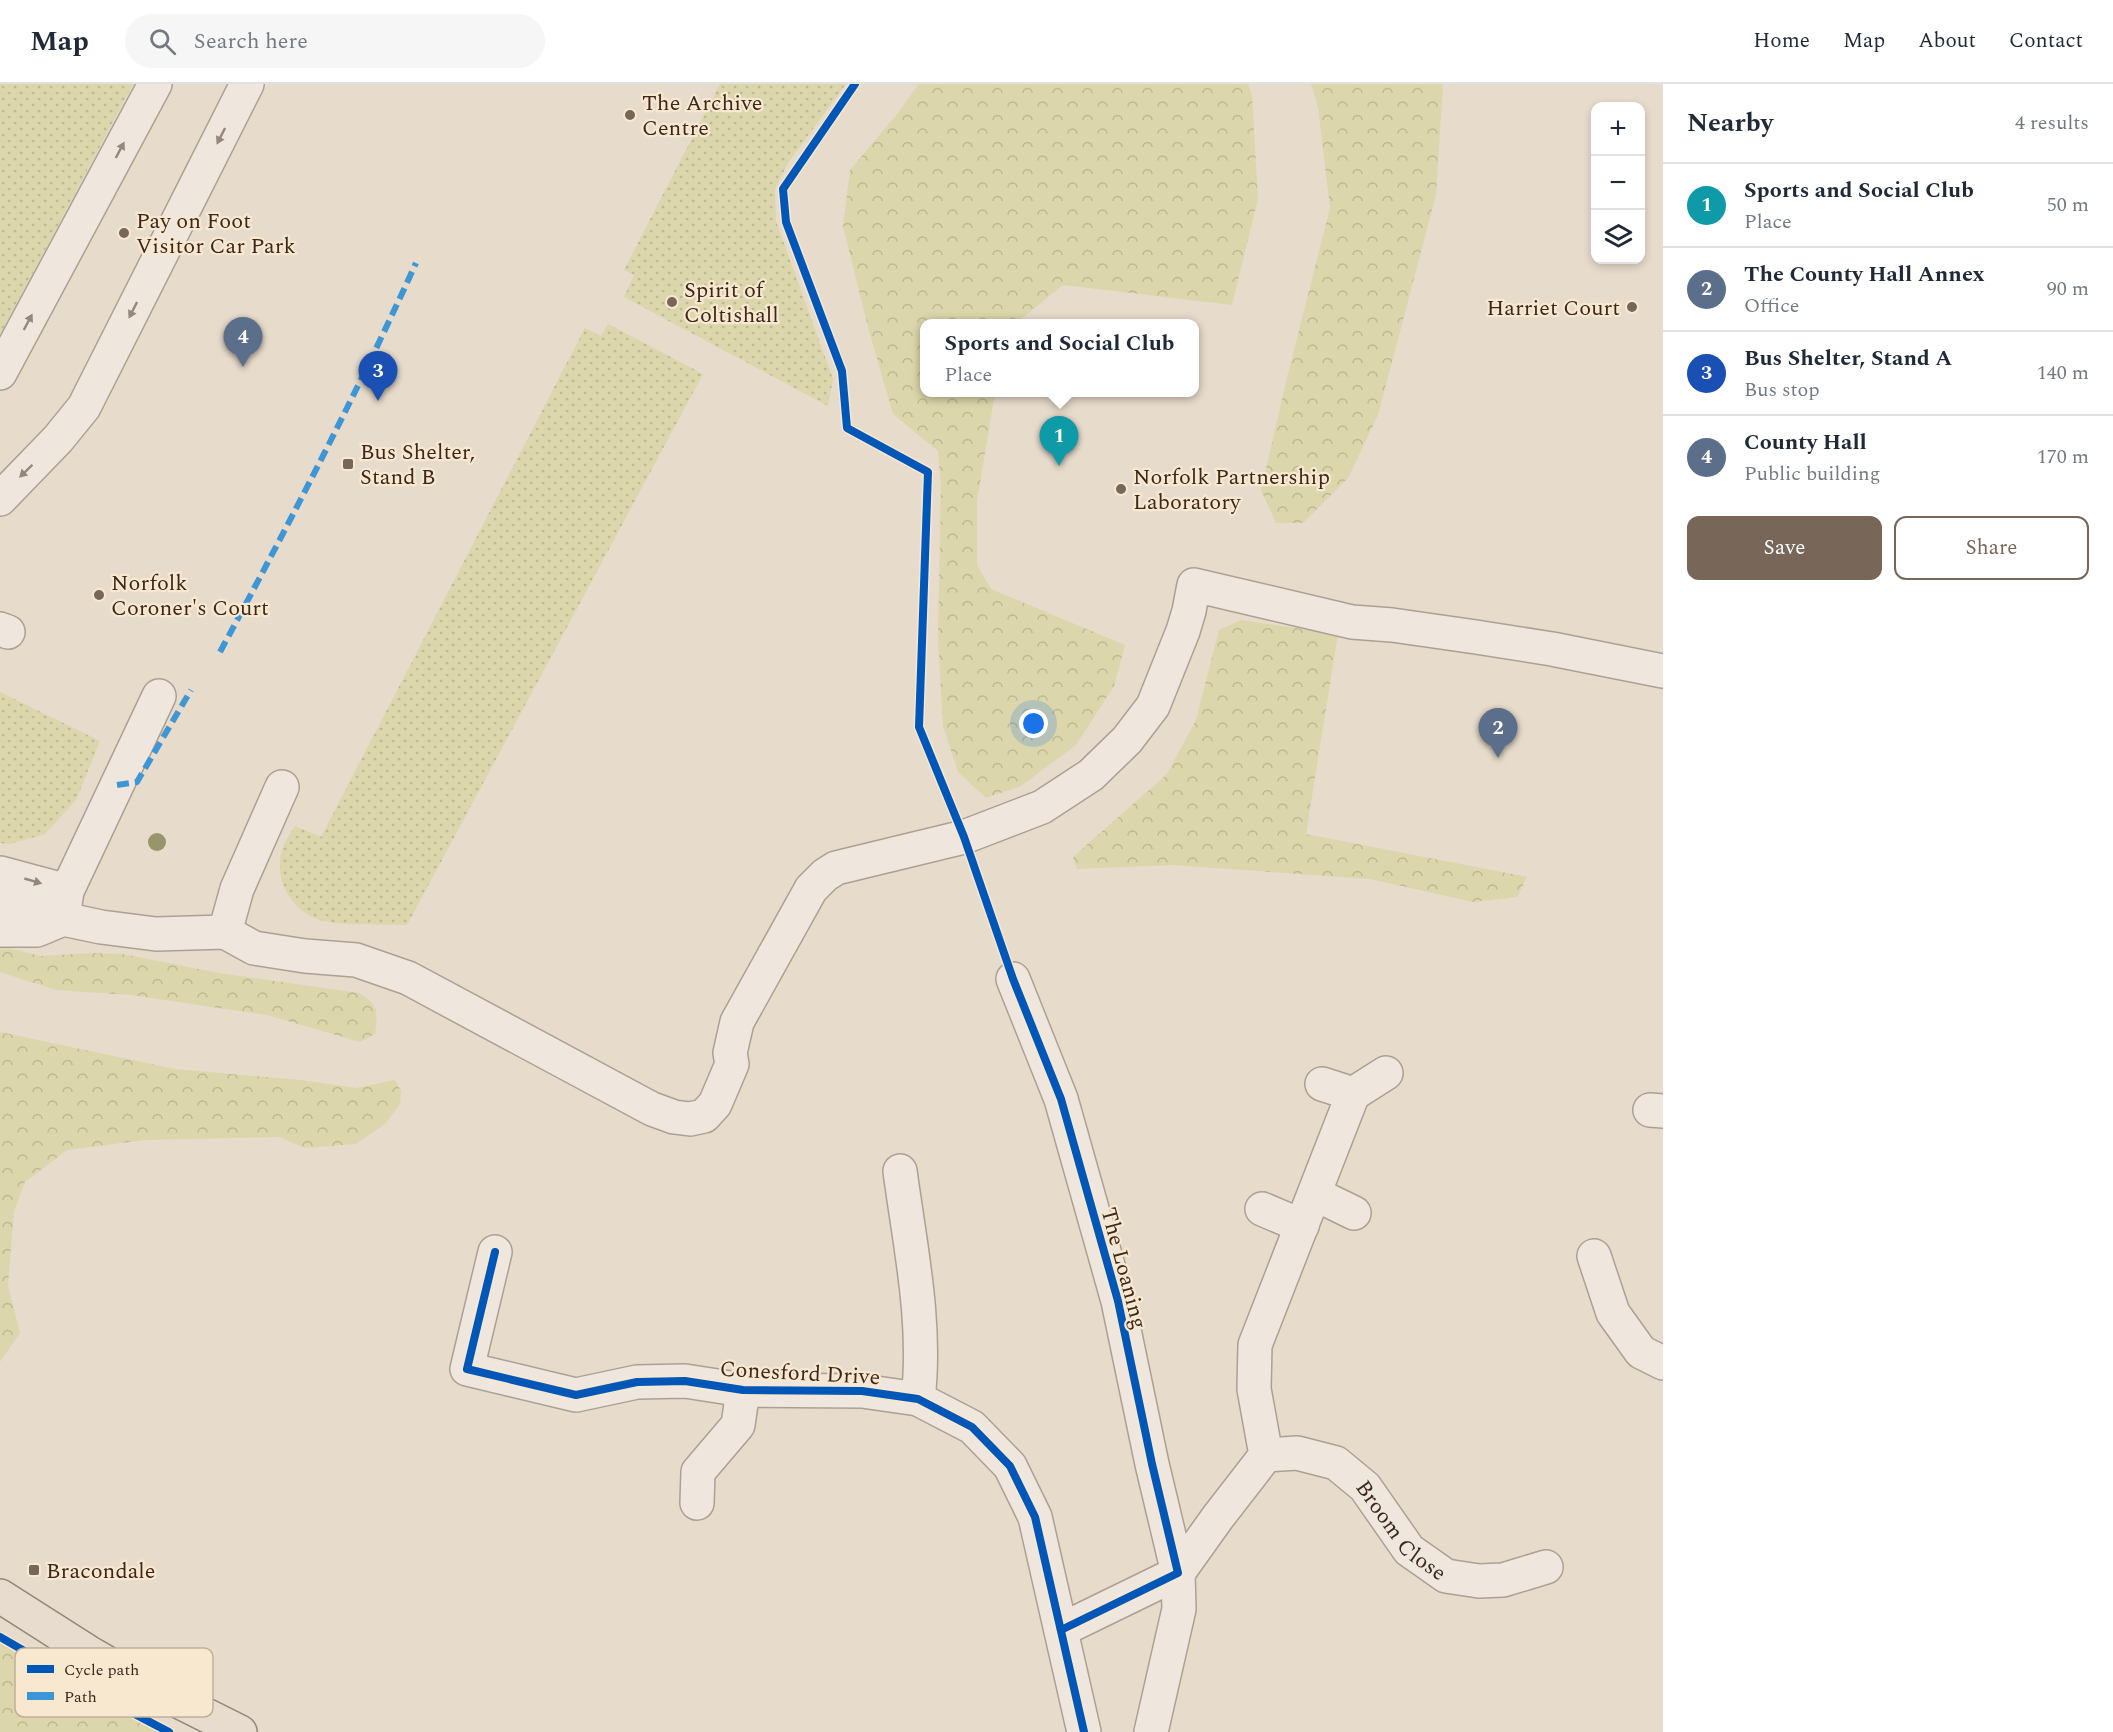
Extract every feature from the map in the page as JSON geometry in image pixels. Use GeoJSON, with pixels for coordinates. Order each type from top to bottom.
{"type":"FeatureCollection","features":[{"type":"Feature","properties":{"kind":"main road"},"geometry":{"type":"LineString","coordinates":[[0,1596],[82,1648]]}},
{"type":"Feature","properties":{"kind":"main road"},"geometry":{"type":"LineString","coordinates":[[210,1717],[240,1732]]}},
{"type":"Feature","properties":{"kind":"street"},"geometry":{"type":"LineString","coordinates":[[0,373],[155,84]]}},
{"type":"Feature","properties":{"kind":"street"},"geometry":{"type":"LineString","coordinates":[[0,499],[58,439],[84,407],[247,84]]}},
{"type":"Feature","properties":{"kind":"street"},"geometry":{"type":"LineString","coordinates":[[0,873],[65,905],[101,927],[156,934],[225,932],[254,948],[305,956],[356,960],[408,978],[652,1109],[674,1117],[690,1119],[704,1116],[715,1104],[732,1064],[730,1053],[738,1022],[811,889],[836,868],[964,837],[1042,807],[1091,775],[1127,740],[1153,706],[1183,631],[1194,585],[1352,622],[1392,625],[1476,637],[1663,671]]}},
{"type":"Feature","properties":{"kind":"street"},"geometry":{"type":"LineString","coordinates":[[0,930],[37,930],[65,905],[159,696]]}},
{"type":"Feature","properties":{"kind":"street"},"geometry":{"type":"LineString","coordinates":[[225,932],[237,889],[282,787]]}},
{"type":"Feature","properties":{"kind":"street"},"geometry":{"type":"LineString","coordinates":[[0,901],[65,905]]}},
{"type":"Feature","properties":{"kind":"street"},"geometry":{"type":"LineString","coordinates":[[0,916],[65,905]]}},
{"type":"Feature","properties":{"kind":"street","name":"The Loaning"},"geometry":{"type":"LineString","coordinates":[[1013,979],[1061,1099],[1118,1300],[1152,1464],[1178,1573]]}},
{"type":"Feature","properties":{"kind":"street"},"geometry":{"type":"LineString","coordinates":[[1061,1630],[1178,1573],[1266,1455],[1254,1389],[1256,1345],[1353,1094],[1386,1073]]}},
{"type":"Feature","properties":{"kind":"street"},"geometry":{"type":"LineString","coordinates":[[1322,1084],[1353,1094]]}},
{"type":"Feature","properties":{"kind":"street"},"geometry":{"type":"LineString","coordinates":[[900,1171],[921,1334],[918,1399]]}},
{"type":"Feature","properties":{"kind":"street"},"geometry":{"type":"LineString","coordinates":[[1316,1194],[1354,1213]]}},
{"type":"Feature","properties":{"kind":"street"},"geometry":{"type":"LineString","coordinates":[[1262,1209],[1302,1226]]}},
{"type":"Feature","properties":{"kind":"street","name":"Conesford Drive"},"geometry":{"type":"LineString","coordinates":[[495,1252],[467,1369],[576,1395],[637,1382],[685,1381],[743,1390],[862,1391],[918,1399],[972,1427],[1010,1466],[1035,1517],[1084,1732]]}},
{"type":"Feature","properties":{"kind":"street"},"geometry":{"type":"LineString","coordinates":[[1593,1256],[1613,1313],[1641,1352],[1663,1363]]}},
{"type":"Feature","properties":{"kind":"street","name":"Conesford Drive"},"geometry":{"type":"LineString","coordinates":[[697,1503],[698,1472],[738,1425],[743,1390]]}},
{"type":"Feature","properties":{"kind":"street","name":"Broom Close"},"geometry":{"type":"LineString","coordinates":[[1266,1455],[1297,1453],[1336,1463],[1365,1487],[1409,1550],[1446,1576],[1479,1581],[1503,1580],[1546,1566]]}},
{"type":"Feature","properties":{"kind":"street"},"geometry":{"type":"LineString","coordinates":[[1151,1732],[1179,1609],[1178,1573]]}},
{"type":"Feature","properties":{"kind":"green space"},"geometry":{"type":"Polygon","coordinates":[[[0,84],[133,84],[0,335],[0,84]]]}},
{"type":"Feature","properties":{"kind":"green space"},"geometry":{"type":"Polygon","coordinates":[[[720,84],[846,84],[788,163],[775,189],[776,221],[833,379],[828,406],[624,297],[634,275],[624,270],[720,84]]]}},
{"type":"Feature","properties":{"kind":"green space"},"geometry":{"type":"Polygon","coordinates":[[[919,84],[1248,84],[1252,96],[1258,199],[1232,305],[1063,285],[1021,319],[920,319],[920,397],[994,397],[977,501],[977,565],[991,589],[1125,645],[1114,686],[1076,745],[1021,786],[986,798],[958,772],[943,726],[938,638],[941,486],[938,451],[893,414],[869,331],[843,226],[850,170],[919,84]]]}},
{"type":"Feature","properties":{"kind":"green space"},"geometry":{"type":"Polygon","coordinates":[[[1311,84],[1443,84],[1436,195],[1378,415],[1348,478],[1303,523],[1276,523],[1261,490],[1330,208],[1318,107],[1311,84]]]}},
{"type":"Feature","properties":{"kind":"green space"},"geometry":{"type":"Polygon","coordinates":[[[608,324],[703,374],[407,925],[343,924],[313,917],[295,904],[283,884],[280,862],[284,844],[295,826],[321,837],[585,328],[601,336],[608,324]]]}},
{"type":"Feature","properties":{"kind":"green space"},"geometry":{"type":"Polygon","coordinates":[[[1241,620],[1338,634],[1306,834],[1527,877],[1517,897],[1473,902],[1370,879],[1172,865],[1077,869],[1073,857],[1167,774],[1196,720],[1219,630],[1241,620]]]}},
{"type":"Feature","properties":{"kind":"green space"},"geometry":{"type":"Polygon","coordinates":[[[0,692],[100,741],[76,800],[45,834],[9,844],[0,843],[0,692]]]}},
{"type":"Feature","properties":{"kind":"green space"},"geometry":{"type":"Polygon","coordinates":[[[0,946],[41,956],[122,954],[219,973],[359,993],[366,997],[376,1010],[375,1034],[360,1042],[267,1015],[131,995],[56,990],[0,972],[0,946]]]}},
{"type":"Feature","properties":{"kind":"green space"},"geometry":{"type":"Polygon","coordinates":[[[0,1032],[175,1069],[300,1080],[356,1088],[395,1080],[401,1091],[400,1104],[385,1124],[356,1144],[305,1148],[279,1137],[145,1140],[67,1150],[25,1182],[14,1211],[8,1285],[20,1333],[0,1362],[0,1032]]]}},
{"type":"Feature","properties":{"kind":"green space"},"geometry":{"type":"Polygon","coordinates":[[[0,1641],[15,1650],[15,1717],[136,1717],[170,1732],[0,1732],[0,1641]]]}},
{"type":"Feature","properties":{"kind":"marked path"},"geometry":{"type":"LineString","coordinates":[[220,652],[321,459],[416,263]]}},
{"type":"Feature","properties":{"kind":"marked path"},"geometry":{"type":"LineString","coordinates":[[117,785],[137,782],[191,690]]}},
{"type":"Feature","properties":{"kind":"cycle path"},"geometry":{"type":"LineString","coordinates":[[855,84],[783,189],[786,222],[842,371],[847,428],[928,472],[919,727],[964,837],[1013,979],[1061,1099],[1118,1301],[1152,1464],[1178,1573],[1061,1630]]}},
{"type":"Feature","properties":{"kind":"cycle path"},"geometry":{"type":"LineString","coordinates":[[495,1252],[467,1369],[576,1395],[637,1382],[685,1381],[743,1390],[862,1391],[918,1399],[972,1427],[1010,1466],[1035,1517],[1084,1732]]}},
{"type":"Feature","properties":{"kind":"cycle path"},"geometry":{"type":"LineString","coordinates":[[0,1637],[19,1648]]}},
{"type":"Feature","properties":{"kind":"cycle path"},"geometry":{"type":"LineString","coordinates":[[140,1717],[169,1732]]}},
{"type":"Feature","properties":{"kind":"place","name":"The Archive Centre"},"geometry":{"type":"Point","coordinates":[630,115]}},
{"type":"Feature","properties":{"kind":"place","name":"Pay on Foot Visitor Car Park"},"geometry":{"type":"Point","coordinates":[124,233]}},
{"type":"Feature","properties":{"kind":"place","name":"Spirit of Coltishall"},"geometry":{"type":"Point","coordinates":[672,302]}},
{"type":"Feature","properties":{"kind":"place","name":"Harriet Court"},"geometry":{"type":"Point","coordinates":[1632,307]}},
{"type":"Feature","properties":{"kind":"place","name":"County Hall"},"geometry":{"type":"Point","coordinates":[243,367]}},
{"type":"Feature","properties":{"kind":"place","name":"Bus Shelter, Stand A"},"geometry":{"type":"Point","coordinates":[378,401]}},
{"type":"Feature","properties":{"kind":"place","name":"Bus Shelter, Stand B"},"geometry":{"type":"Point","coordinates":[348,464]}},
{"type":"Feature","properties":{"kind":"place","name":"Sports and Social Club"},"geometry":{"type":"Point","coordinates":[1059,466]}},
{"type":"Feature","properties":{"kind":"place","name":"Norfolk Partnership Laboratory"},"geometry":{"type":"Point","coordinates":[1121,489]}},
{"type":"Feature","properties":{"kind":"place","name":"Norfolk Coroner's Court"},"geometry":{"type":"Point","coordinates":[99,595]}},
{"type":"Feature","properties":{"kind":"place","name":"The County Hall Annex"},"geometry":{"type":"Point","coordinates":[1498,758]}},
{"type":"Feature","properties":{"kind":"place","name":"Bracondale"},"geometry":{"type":"Point","coordinates":[34,1570]}}]}
